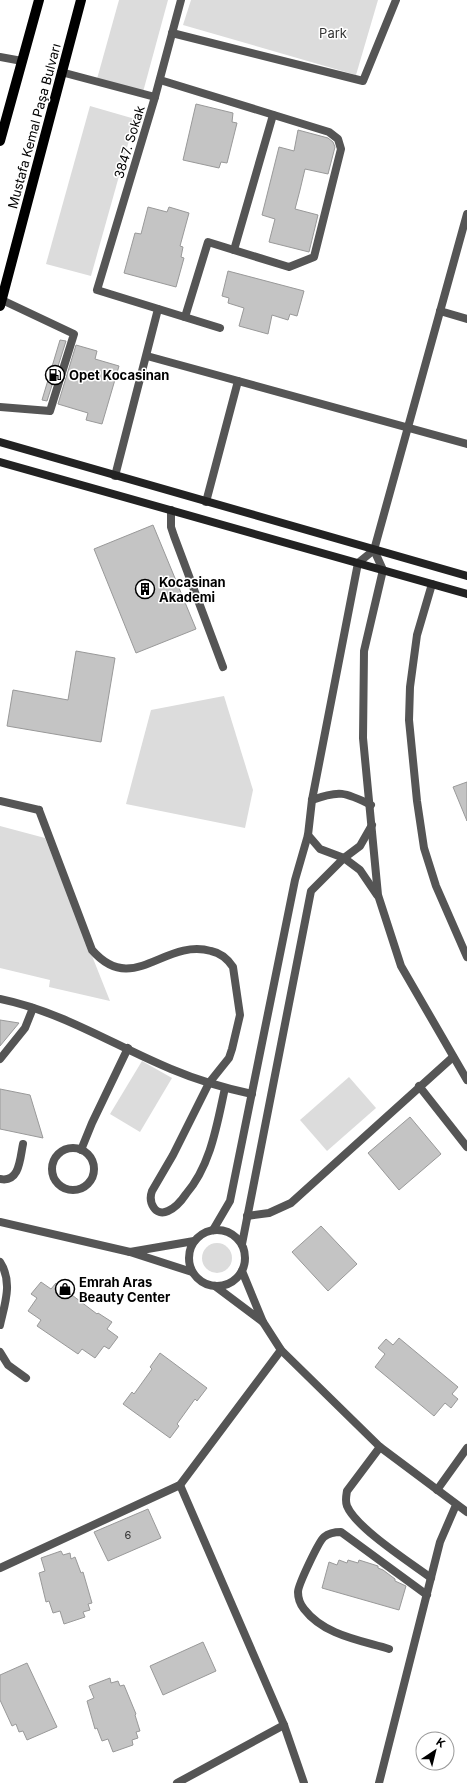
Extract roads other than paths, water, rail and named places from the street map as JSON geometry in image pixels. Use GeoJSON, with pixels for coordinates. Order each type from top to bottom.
{"type":"FeatureCollection","features":[{"type":"Feature","properties":{"kind":"main road"},"geometry":{"type":"LineString","coordinates":[[0,141],[39,0]]}},
{"type":"Feature","properties":{"kind":"main road","name":"Mustafa Kemal Paşa Bulvarı"},"geometry":{"type":"LineString","coordinates":[[1,303],[81,0]]}},
{"type":"Feature","properties":{"kind":"street","name":"3847. Sokak"},"geometry":{"type":"LineString","coordinates":[[158,309],[97,290],[160,80],[181,0]]}},
{"type":"Feature","properties":{"kind":"street"},"geometry":{"type":"LineString","coordinates":[[172,33],[363,82],[396,0]]}},
{"type":"Feature","properties":{"kind":"street"},"geometry":{"type":"LineString","coordinates":[[0,57],[22,61]]}},
{"type":"Feature","properties":{"kind":"street"},"geometry":{"type":"LineString","coordinates":[[61,72],[155,97]]}},
{"type":"Feature","properties":{"kind":"street"},"geometry":{"type":"LineString","coordinates":[[160,80],[329,132],[338,139],[340,144],[341,154],[314,257],[289,267],[208,242],[185,317]]}},
{"type":"Feature","properties":{"kind":"street"},"geometry":{"type":"LineString","coordinates":[[234,250],[273,115]]}},
{"type":"Feature","properties":{"kind":"street"},"geometry":{"type":"LineString","coordinates":[[213,1230],[230,1202],[295,880],[308,835],[312,800],[358,563],[374,550],[467,214]]}},
{"type":"Feature","properties":{"kind":"street"},"geometry":{"type":"LineString","coordinates":[[0,407],[50,411],[74,334],[1,303]]}},
{"type":"Feature","properties":{"kind":"street"},"geometry":{"type":"LineString","coordinates":[[115,476],[148,356],[158,309],[220,328]]}},
{"type":"Feature","properties":{"kind":"street"},"geometry":{"type":"LineString","coordinates":[[440,311],[467,320]]}},
{"type":"Feature","properties":{"kind":"street"},"geometry":{"type":"LineString","coordinates":[[148,356],[467,444]]}},
{"type":"Feature","properties":{"kind":"street"},"geometry":{"type":"LineString","coordinates":[[206,502],[238,381]]}},
{"type":"Feature","properties":{"kind":"street"},"geometry":{"type":"LineString","coordinates":[[0,442],[467,576]]}},
{"type":"Feature","properties":{"kind":"street"},"geometry":{"type":"LineString","coordinates":[[0,462],[467,594]]}},
{"type":"Feature","properties":{"kind":"street"},"geometry":{"type":"LineString","coordinates":[[171,510],[171,527],[223,667]]}},
{"type":"Feature","properties":{"kind":"street"},"geometry":{"type":"LineString","coordinates":[[374,550],[383,570],[364,651],[363,738],[373,824],[378,895],[400,966],[467,1080]]}},
{"type":"Feature","properties":{"kind":"street"},"geometry":{"type":"LineString","coordinates":[[432,584],[417,635],[410,687],[409,720],[417,801],[424,848],[436,886],[467,957]]}},
{"type":"Feature","properties":{"kind":"street"},"geometry":{"type":"LineString","coordinates":[[312,800],[329,794],[350,794],[371,805]]}},
{"type":"Feature","properties":{"kind":"street"},"geometry":{"type":"LineString","coordinates":[[0,801],[39,810],[92,950],[98,956],[120,968],[137,968],[177,951],[197,948],[219,953],[228,960],[233,967],[240,1016],[229,1058],[209,1083],[173,1155],[150,1196],[151,1205],[158,1211],[162,1212],[170,1210],[187,1193],[195,1182],[215,1134],[225,1088]]}},
{"type":"Feature","properties":{"kind":"street"},"geometry":{"type":"LineString","coordinates":[[215,1286],[229,1284],[237,1279],[242,1271],[245,1258],[242,1244],[247,1216],[311,891],[344,858],[360,846],[373,824]]}},
{"type":"Feature","properties":{"kind":"street"},"geometry":{"type":"LineString","coordinates":[[308,835],[320,849],[344,858],[360,870],[378,895]]}},
{"type":"Feature","properties":{"kind":"street"},"geometry":{"type":"LineString","coordinates":[[0,999],[33,1008],[83,1026],[170,1069],[225,1088],[252,1094]]}},
{"type":"Feature","properties":{"kind":"street"},"geometry":{"type":"LineString","coordinates":[[0,1059],[25,1028],[33,1008]]}},
{"type":"Feature","properties":{"kind":"street"},"geometry":{"type":"LineString","coordinates":[[81,1150],[92,1123],[128,1048]]}},
{"type":"Feature","properties":{"kind":"street"},"geometry":{"type":"LineString","coordinates":[[247,1216],[269,1213],[291,1203],[419,1086],[453,1057]]}},
{"type":"Feature","properties":{"kind":"street"},"geometry":{"type":"LineString","coordinates":[[419,1086],[467,1147]]}},
{"type":"Feature","properties":{"kind":"street"},"geometry":{"type":"LineString","coordinates":[[0,1179],[10,1179],[16,1174],[23,1144]]}},
{"type":"Feature","properties":{"kind":"street"},"geometry":{"type":"LineString","coordinates":[[65,1149],[81,1150],[91,1159],[93,1172],[91,1178],[81,1188],[68,1189],[56,1181],[53,1175],[53,1162],[65,1149]]}},
{"type":"Feature","properties":{"kind":"street"},"geometry":{"type":"LineString","coordinates":[[0,1222],[130,1252],[192,1272],[202,1282],[215,1286],[263,1322]]}},
{"type":"Feature","properties":{"kind":"street"},"geometry":{"type":"LineString","coordinates":[[192,1272],[188,1258],[190,1249],[194,1241],[201,1234],[213,1230],[228,1232],[236,1237],[242,1244]]}},
{"type":"Feature","properties":{"kind":"street"},"geometry":{"type":"LineString","coordinates":[[130,1252],[194,1241]]}},
{"type":"Feature","properties":{"kind":"street"},"geometry":{"type":"LineString","coordinates":[[0,1262],[6,1273],[8,1287],[0,1324]]}},
{"type":"Feature","properties":{"kind":"street"},"geometry":{"type":"LineString","coordinates":[[242,1271],[263,1322],[280,1350],[380,1447],[467,1512]]}},
{"type":"Feature","properties":{"kind":"street"},"geometry":{"type":"LineString","coordinates":[[0,1568],[180,1486],[280,1350]]}},
{"type":"Feature","properties":{"kind":"street"},"geometry":{"type":"LineString","coordinates":[[0,1352],[8,1365],[26,1378]]}},
{"type":"Feature","properties":{"kind":"street"},"geometry":{"type":"LineString","coordinates":[[380,1447],[347,1491],[346,1500],[348,1507],[354,1517],[366,1528],[431,1578]]}},
{"type":"Feature","properties":{"kind":"street"},"geometry":{"type":"LineString","coordinates":[[438,1490],[467,1448]]}},
{"type":"Feature","properties":{"kind":"street"},"geometry":{"type":"LineString","coordinates":[[180,1486],[284,1725],[304,1783]]}},
{"type":"Feature","properties":{"kind":"street"},"geometry":{"type":"LineString","coordinates":[[379,1783],[440,1542],[456,1505]]}},
{"type":"Feature","properties":{"kind":"street"},"geometry":{"type":"LineString","coordinates":[[389,1649],[331,1632],[305,1611],[300,1604],[298,1597],[299,1586],[322,1539],[331,1533],[341,1532],[427,1595]]}},
{"type":"Feature","properties":{"kind":"street"},"geometry":{"type":"LineString","coordinates":[[177,1783],[284,1725]]}},
{"type":"Feature","properties":{"kind":"place","name":"Opet Kocasinan"},"geometry":{"type":"Point","coordinates":[55,375]}},
{"type":"Feature","properties":{"kind":"place","name":"Kocasinan Akademi"},"geometry":{"type":"Point","coordinates":[145,589]}},
{"type":"Feature","properties":{"kind":"place","name":"Emrah Aras Beauty Center"},"geometry":{"type":"Point","coordinates":[65,1289]}},
{"type":"Feature","properties":{"kind":"park label","name":"Park"},"geometry":{"type":"Point","coordinates":[333,33]}}]}
